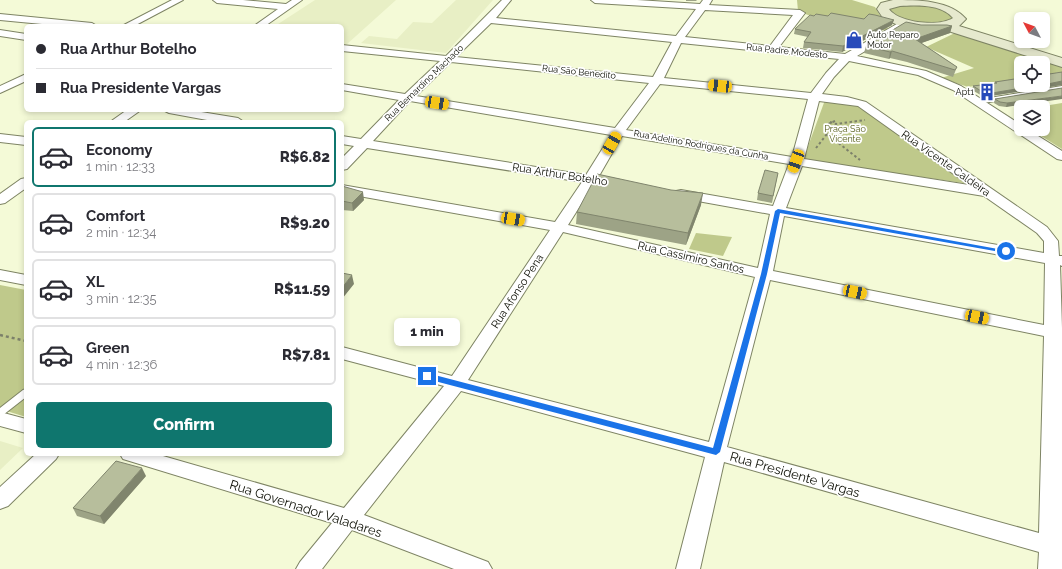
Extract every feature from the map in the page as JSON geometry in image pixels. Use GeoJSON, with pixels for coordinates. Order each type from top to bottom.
{"type":"FeatureCollection","features":[{"type":"Feature","properties":{"kind":"main road"},"geometry":{"type":"LineString","coordinates":[[952,24],[960,19],[958,15],[938,2],[895,2],[883,9],[888,16],[905,23],[927,26],[952,24],[1062,57]]}},
{"type":"Feature","properties":{"kind":"main road"},"geometry":{"type":"LineString","coordinates":[[952,24],[1062,63]]}},
{"type":"Feature","properties":{"kind":"street"},"geometry":{"type":"LineString","coordinates":[[131,24],[179,0]]}},
{"type":"Feature","properties":{"kind":"street"},"geometry":{"type":"LineString","coordinates":[[217,0],[286,7]]}},
{"type":"Feature","properties":{"kind":"street"},"geometry":{"type":"LineString","coordinates":[[262,24],[298,0]]}},
{"type":"Feature","properties":{"kind":"street","name":"Rua Bernardino Machado"},"geometry":{"type":"LineString","coordinates":[[344,164],[407,98],[489,20],[507,0]]}},
{"type":"Feature","properties":{"kind":"street"},"geometry":{"type":"LineString","coordinates":[[595,0],[705,3],[800,13],[772,50]]}},
{"type":"Feature","properties":{"kind":"street","name":"Rua Afonso Pena"},"geometry":{"type":"LineString","coordinates":[[308,569],[456,384],[591,178],[619,131],[656,80],[678,40],[705,3]]}},
{"type":"Feature","properties":{"kind":"street"},"geometry":{"type":"LineString","coordinates":[[0,17],[72,24]]}},
{"type":"Feature","properties":{"kind":"street","name":"Rua Padre Modesto"},"geometry":{"type":"LineString","coordinates":[[489,20],[847,57],[881,63],[922,73],[957,88],[1062,156]]}},
{"type":"Feature","properties":{"kind":"street"},"geometry":{"type":"LineString","coordinates":[[688,569],[716,452],[764,274],[778,211],[796,161],[815,96],[830,75],[847,57],[905,23]]}},
{"type":"Feature","properties":{"kind":"street"},"geometry":{"type":"LineString","coordinates":[[0,24],[24,28]]}},
{"type":"Feature","properties":{"kind":"street"},"geometry":{"type":"LineString","coordinates":[[0,33],[24,37]]}},
{"type":"Feature","properties":{"kind":"street","name":"Rua São Benedito"},"geometry":{"type":"LineString","coordinates":[[347,49],[449,58],[815,96]]}},
{"type":"Feature","properties":{"kind":"street"},"geometry":{"type":"LineString","coordinates":[[0,90],[6,83],[24,78]]}},
{"type":"Feature","properties":{"kind":"street"},"geometry":{"type":"LineString","coordinates":[[6,83],[24,87]]}},
{"type":"Feature","properties":{"kind":"street","name":"Rua Adelino Rodrigues da Cunha"},"geometry":{"type":"LineString","coordinates":[[344,87],[988,192]]}},
{"type":"Feature","properties":{"kind":"street","name":"Rua Vicente Caldeira"},"geometry":{"type":"LineString","coordinates":[[815,96],[862,104],[1042,230],[1051,241],[1057,260],[1057,334],[1056,547],[1050,569]]}},
{"type":"Feature","properties":{"kind":"street"},"geometry":{"type":"LineString","coordinates":[[119,120],[131,112]]}},
{"type":"Feature","properties":{"kind":"street"},"geometry":{"type":"LineString","coordinates":[[180,112],[226,120]]}},
{"type":"Feature","properties":{"kind":"street"},"geometry":{"type":"LineString","coordinates":[[0,138],[24,141]]}},
{"type":"Feature","properties":{"kind":"street","name":"Rua Arthur Botelho"},"geometry":{"type":"LineString","coordinates":[[344,140],[630,185]]}},
{"type":"Feature","properties":{"kind":"street"},"geometry":{"type":"LineString","coordinates":[[0,200],[24,183]]}},
{"type":"Feature","properties":{"kind":"street","name":"Rua Cassimiro Santos"},"geometry":{"type":"LineString","coordinates":[[344,189],[559,227],[764,274],[1057,334]]}},
{"type":"Feature","properties":{"kind":"street"},"geometry":{"type":"LineString","coordinates":[[669,192],[1057,260]]}},
{"type":"Feature","properties":{"kind":"street"},"geometry":{"type":"LineString","coordinates":[[0,275],[24,280]]}},
{"type":"Feature","properties":{"kind":"street","name":"Rua Presidente Vargas"},"geometry":{"type":"LineString","coordinates":[[344,354],[716,452],[1056,547]]}},
{"type":"Feature","properties":{"kind":"street"},"geometry":{"type":"LineString","coordinates":[[0,419],[24,425]]}},
{"type":"Feature","properties":{"kind":"street"},"geometry":{"type":"LineString","coordinates":[[0,500],[47,456]]}},
{"type":"Feature","properties":{"kind":"street","name":"Rua Governador Valadares"},"geometry":{"type":"LineString","coordinates":[[157,457],[349,519],[480,569]]}},
{"type":"Feature","properties":{"kind":"lane"},"geometry":{"type":"LineString","coordinates":[[977,102],[1062,88]]}},
{"type":"Feature","properties":{"kind":"lane"},"geometry":{"type":"LineString","coordinates":[[0,413],[24,394]]}},
{"type":"Feature","properties":{"kind":"path"},"geometry":{"type":"LineString","coordinates":[[835,121],[826,125],[824,128],[827,134],[862,162]]}},
{"type":"Feature","properties":{"kind":"path"},"geometry":{"type":"LineString","coordinates":[[0,334],[24,340]]}},
{"type":"Feature","properties":{"kind":"shaded area"},"geometry":{"type":"Polygon","coordinates":[[[315,0],[396,0],[346,45],[344,45],[344,24],[278,24],[315,0]]]}},
{"type":"Feature","properties":{"kind":"shaded area"},"geometry":{"type":"Polygon","coordinates":[[[456,0],[493,0],[446,53],[361,43],[369,36],[397,39],[413,22],[432,23],[456,0]]]}},
{"type":"Feature","properties":{"kind":"shaded area"},"geometry":{"type":"Polygon","coordinates":[[[0,441],[23,448],[0,470],[0,441]]]}},
{"type":"Feature","properties":{"kind":"green space"},"geometry":{"type":"Polygon","coordinates":[[[797,0],[852,0],[875,7],[889,31],[808,15],[798,11],[797,0]]]}},
{"type":"Feature","properties":{"kind":"green space"},"geometry":{"type":"Polygon","coordinates":[[[906,3],[938,7],[954,17],[953,20],[931,25],[900,19],[889,9],[891,6],[906,3]]]}},
{"type":"Feature","properties":{"kind":"green space"},"geometry":{"type":"Polygon","coordinates":[[[957,32],[1031,56],[1014,56],[1014,79],[968,87],[941,78],[974,68],[926,47],[957,32]]]}},
{"type":"Feature","properties":{"kind":"green space"},"geometry":{"type":"Polygon","coordinates":[[[1050,62],[1062,66],[1062,72],[1050,74],[1050,62]]]}},
{"type":"Feature","properties":{"kind":"green space","name":"Praça São Vicente"},"geometry":{"type":"Polygon","coordinates":[[[825,100],[859,106],[970,184],[803,160],[825,100]]]}},
{"type":"Feature","properties":{"kind":"green space"},"geometry":{"type":"Polygon","coordinates":[[[1062,103],[1062,149],[1041,136],[1050,136],[1050,105],[1062,103]]]}},
{"type":"Feature","properties":{"kind":"green space"},"geometry":{"type":"Polygon","coordinates":[[[696,233],[732,237],[723,256],[689,249],[696,233]]]}},
{"type":"Feature","properties":{"kind":"green space"},"geometry":{"type":"Polygon","coordinates":[[[0,285],[24,290],[24,416],[0,409],[0,285]]]}},
{"type":"Feature","properties":{"kind":"building"},"geometry":{"type":"Polygon","coordinates":[[[831,13],[864,19],[869,14],[894,20],[843,46],[804,42],[811,32],[795,29],[810,15],[814,16],[816,14],[828,16],[831,13]]]}},
{"type":"Feature","properties":{"kind":"building"},"geometry":{"type":"Polygon","coordinates":[[[906,22],[921,25],[952,26],[915,39],[957,67],[955,70],[892,51],[890,52],[866,46],[906,22]]]}},
{"type":"Feature","properties":{"kind":"building"},"geometry":{"type":"Polygon","coordinates":[[[1062,72],[1062,81],[1050,84],[1050,74],[1062,72]]]}},
{"type":"Feature","properties":{"kind":"building"},"geometry":{"type":"Polygon","coordinates":[[[1014,79],[1014,89],[986,94],[973,86],[997,83],[995,82],[1014,79]]]}},
{"type":"Feature","properties":{"kind":"building"},"geometry":{"type":"Polygon","coordinates":[[[1062,88],[1062,96],[1031,100],[1014,100],[1014,102],[1007,103],[1000,102],[995,99],[1038,92],[1050,92],[1050,90],[1062,88]]]}},
{"type":"Feature","properties":{"kind":"building"},"geometry":{"type":"Polygon","coordinates":[[[765,170],[778,173],[773,196],[758,193],[765,170]]]}},
{"type":"Feature","properties":{"kind":"building"},"geometry":{"type":"Polygon","coordinates":[[[597,174],[671,190],[703,193],[688,233],[577,212],[597,174]]]}},
{"type":"Feature","properties":{"kind":"building"},"geometry":{"type":"Polygon","coordinates":[[[344,187],[363,192],[352,203],[344,201],[344,187]]]}},
{"type":"Feature","properties":{"kind":"building"},"geometry":{"type":"Polygon","coordinates":[[[344,273],[352,275],[344,285],[344,273]]]}},
{"type":"Feature","properties":{"kind":"building"},"geometry":{"type":"Polygon","coordinates":[[[116,461],[142,468],[100,516],[73,508],[116,461]]]}},
{"type":"Feature","properties":{"kind":"place","name":"Auto Reparo Motor"},"geometry":{"type":"Point","coordinates":[854,40]}},
{"type":"Feature","properties":{"kind":"place","name":"Apt1"},"geometry":{"type":"Point","coordinates":[987,92]}},
{"type":"Feature","properties":{"kind":"route"},"geometry":{"type":"LineString","coordinates":[[427,376],[716,452],[764,274],[778,211],[1006,251]]}}]}
